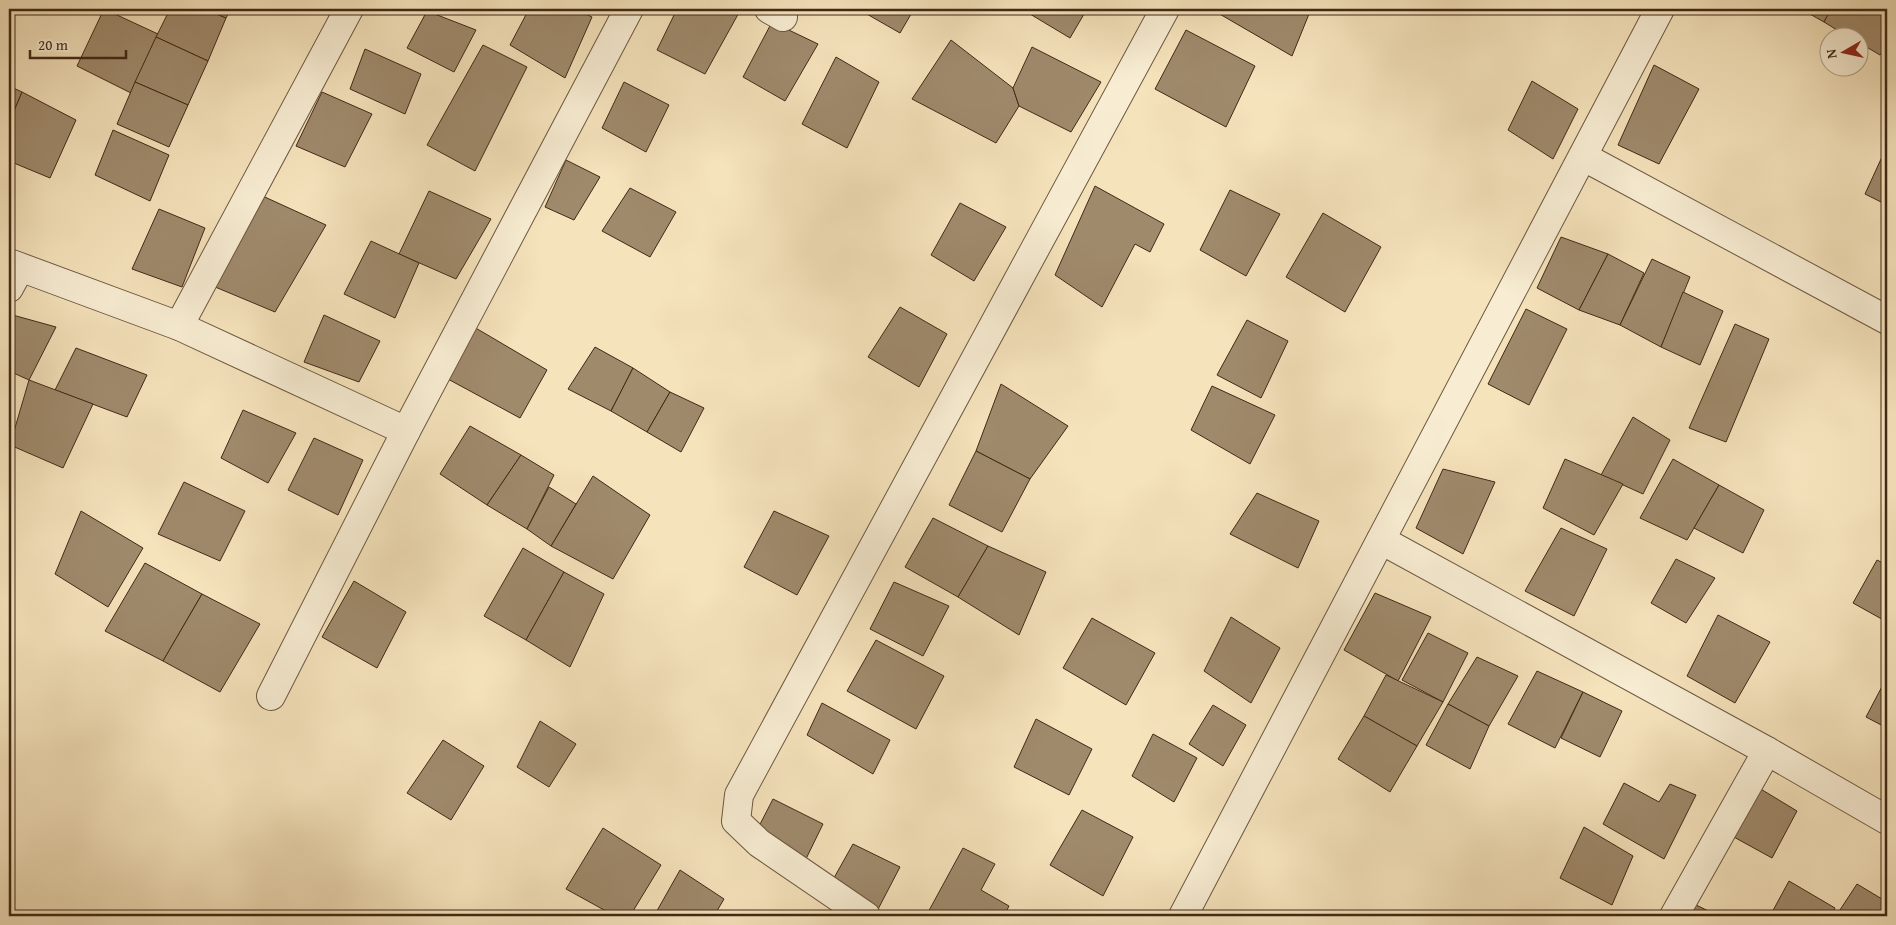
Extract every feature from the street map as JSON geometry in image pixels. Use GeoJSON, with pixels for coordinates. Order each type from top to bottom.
{"type":"FeatureCollection","features":[{"type":"Feature","properties":{"kind":"street"},"geometry":{"type":"LineString","coordinates":[[179,326],[349,9]]}},
{"type":"Feature","properties":{"kind":"street"},"geometry":{"type":"LineString","coordinates":[[271,696],[406,431],[629,9]]}},
{"type":"Feature","properties":{"kind":"street"},"geometry":{"type":"LineString","coordinates":[[866,916],[759,843],[736,821],[740,795],[1165,9]]}},
{"type":"Feature","properties":{"kind":"street"},"geometry":{"type":"LineString","coordinates":[[1183,916],[1584,157],[1660,9]]}},
{"type":"Feature","properties":{"kind":"street"},"geometry":{"type":"LineString","coordinates":[[1584,157],[1887,320]]}},
{"type":"Feature","properties":{"kind":"street"},"geometry":{"type":"LineString","coordinates":[[13,273],[179,326],[406,431]]}},
{"type":"Feature","properties":{"kind":"street"},"geometry":{"type":"LineString","coordinates":[[1381,540],[1767,751],[1887,820]]}},
{"type":"Feature","properties":{"kind":"street"},"geometry":{"type":"LineString","coordinates":[[1674,916],[1767,751]]}},
{"type":"Feature","properties":{"kind":"building"},"geometry":{"type":"Polygon","coordinates":[[[104,9],[158,34],[131,93],[77,66],[104,9]]]}},
{"type":"Feature","properties":{"kind":"building"},"geometry":{"type":"Polygon","coordinates":[[[170,9],[205,9],[226,18],[208,61],[156,37],[170,9]]]}},
{"type":"Feature","properties":{"kind":"building"},"geometry":{"type":"Polygon","coordinates":[[[205,9],[231,9],[226,18],[205,9]]]}},
{"type":"Feature","properties":{"kind":"building"},"geometry":{"type":"Polygon","coordinates":[[[529,9],[575,9],[592,17],[565,78],[510,45],[529,9]]]}},
{"type":"Feature","properties":{"kind":"building"},"geometry":{"type":"Polygon","coordinates":[[[677,9],[741,9],[705,74],[657,50],[677,9]]]}},
{"type":"Feature","properties":{"kind":"building"},"geometry":{"type":"Polygon","coordinates":[[[858,9],[914,9],[900,33],[858,9]]]}},
{"type":"Feature","properties":{"kind":"building"},"geometry":{"type":"Polygon","coordinates":[[[1026,9],[1087,9],[1070,38],[1025,11],[1026,9]]]}},
{"type":"Feature","properties":{"kind":"building"},"geometry":{"type":"Polygon","coordinates":[[[1211,9],[1311,9],[1292,56],[1211,9]]]}},
{"type":"Feature","properties":{"kind":"building"},"geometry":{"type":"Polygon","coordinates":[[[1801,9],[1831,9],[1824,22],[1801,9]]]}},
{"type":"Feature","properties":{"kind":"building"},"geometry":{"type":"Polygon","coordinates":[[[1831,9],[1884,9],[1887,11],[1887,45],[1880,55],[1868,48],[1868,28],[1834,28],[1824,22],[1831,9]]]}},
{"type":"Feature","properties":{"kind":"building"},"geometry":{"type":"Polygon","coordinates":[[[427,11],[476,30],[454,72],[407,48],[427,11]]]}},
{"type":"Feature","properties":{"kind":"building"},"geometry":{"type":"Polygon","coordinates":[[[772,22],[818,44],[785,101],[743,77],[772,22]]]}},
{"type":"Feature","properties":{"kind":"building"},"geometry":{"type":"Polygon","coordinates":[[[1186,30],[1255,66],[1226,127],[1155,89],[1186,30]]]}},
{"type":"Feature","properties":{"kind":"building"},"geometry":{"type":"Polygon","coordinates":[[[156,37],[208,61],[188,105],[135,82],[156,37]]]}},
{"type":"Feature","properties":{"kind":"building"},"geometry":{"type":"Polygon","coordinates":[[[951,40],[1013,88],[1019,106],[996,143],[912,99],[951,40]]]}},
{"type":"Feature","properties":{"kind":"building"},"geometry":{"type":"Polygon","coordinates":[[[483,45],[527,67],[475,171],[427,145],[483,45]]]}},
{"type":"Feature","properties":{"kind":"building"},"geometry":{"type":"Polygon","coordinates":[[[1032,47],[1101,82],[1071,132],[1019,106],[1013,88],[1032,47]]]}},
{"type":"Feature","properties":{"kind":"building"},"geometry":{"type":"Polygon","coordinates":[[[365,49],[421,74],[405,114],[350,89],[365,49]]]}},
{"type":"Feature","properties":{"kind":"building"},"geometry":{"type":"Polygon","coordinates":[[[836,57],[879,82],[847,148],[802,124],[836,57]]]}},
{"type":"Feature","properties":{"kind":"building"},"geometry":{"type":"Polygon","coordinates":[[[1654,65],[1699,89],[1659,164],[1618,145],[1654,65]]]}},
{"type":"Feature","properties":{"kind":"building"},"geometry":{"type":"Polygon","coordinates":[[[1532,81],[1578,109],[1553,159],[1508,130],[1532,81]]]}},
{"type":"Feature","properties":{"kind":"building"},"geometry":{"type":"Polygon","coordinates":[[[135,82],[188,105],[169,147],[117,124],[135,82]]]}},
{"type":"Feature","properties":{"kind":"building"},"geometry":{"type":"Polygon","coordinates":[[[624,82],[669,105],[646,152],[602,128],[624,82]]]}},
{"type":"Feature","properties":{"kind":"building"},"geometry":{"type":"Polygon","coordinates":[[[9,86],[22,92],[9,123],[9,86]]]}},
{"type":"Feature","properties":{"kind":"building"},"geometry":{"type":"Polygon","coordinates":[[[22,92],[76,120],[50,178],[9,161],[9,123],[22,92]]]}},
{"type":"Feature","properties":{"kind":"building"},"geometry":{"type":"Polygon","coordinates":[[[322,92],[372,114],[345,167],[296,146],[322,92]]]}},
{"type":"Feature","properties":{"kind":"building"},"geometry":{"type":"Polygon","coordinates":[[[113,130],[169,155],[150,201],[95,175],[113,130]]]}},
{"type":"Feature","properties":{"kind":"building"},"geometry":{"type":"Polygon","coordinates":[[[1887,146],[1887,205],[1865,194],[1887,146]]]}},
{"type":"Feature","properties":{"kind":"building"},"geometry":{"type":"Polygon","coordinates":[[[566,160],[600,177],[574,220],[545,207],[566,160]]]}},
{"type":"Feature","properties":{"kind":"building"},"geometry":{"type":"Polygon","coordinates":[[[1095,186],[1164,224],[1150,252],[1135,244],[1102,307],[1055,275],[1095,186]]]}},
{"type":"Feature","properties":{"kind":"building"},"geometry":{"type":"Polygon","coordinates":[[[630,188],[676,212],[650,257],[602,231],[630,188]]]}},
{"type":"Feature","properties":{"kind":"building"},"geometry":{"type":"Polygon","coordinates":[[[1230,190],[1280,214],[1246,276],[1200,250],[1230,190]]]}},
{"type":"Feature","properties":{"kind":"building"},"geometry":{"type":"Polygon","coordinates":[[[429,191],[491,219],[456,279],[399,254],[429,191]]]}},
{"type":"Feature","properties":{"kind":"building"},"geometry":{"type":"Polygon","coordinates":[[[256,193],[326,225],[275,312],[208,284],[256,193]]]}},
{"type":"Feature","properties":{"kind":"building"},"geometry":{"type":"Polygon","coordinates":[[[960,203],[1006,227],[974,281],[931,255],[960,203]]]}},
{"type":"Feature","properties":{"kind":"building"},"geometry":{"type":"Polygon","coordinates":[[[159,209],[205,228],[182,287],[132,269],[159,209]]]}},
{"type":"Feature","properties":{"kind":"building"},"geometry":{"type":"Polygon","coordinates":[[[1323,213],[1381,247],[1345,312],[1286,277],[1323,213]]]}},
{"type":"Feature","properties":{"kind":"building"},"geometry":{"type":"Polygon","coordinates":[[[1561,237],[1608,254],[1579,310],[1537,288],[1561,237]]]}},
{"type":"Feature","properties":{"kind":"building"},"geometry":{"type":"Polygon","coordinates":[[[371,241],[419,263],[395,318],[344,294],[371,241]]]}},
{"type":"Feature","properties":{"kind":"building"},"geometry":{"type":"Polygon","coordinates":[[[1608,254],[1644,273],[1620,325],[1579,310],[1608,254]]]}},
{"type":"Feature","properties":{"kind":"building"},"geometry":{"type":"Polygon","coordinates":[[[1652,259],[1690,277],[1661,347],[1620,325],[1652,259]]]}},
{"type":"Feature","properties":{"kind":"building"},"geometry":{"type":"Polygon","coordinates":[[[1683,292],[1723,311],[1700,365],[1661,347],[1683,292]]]}},
{"type":"Feature","properties":{"kind":"building"},"geometry":{"type":"Polygon","coordinates":[[[900,307],[947,334],[919,387],[868,357],[900,307]]]}},
{"type":"Feature","properties":{"kind":"building"},"geometry":{"type":"Polygon","coordinates":[[[1526,309],[1567,329],[1529,405],[1488,384],[1526,309]]]}},
{"type":"Feature","properties":{"kind":"building"},"geometry":{"type":"Polygon","coordinates":[[[9,314],[56,327],[29,380],[9,371],[9,314]]]}},
{"type":"Feature","properties":{"kind":"building"},"geometry":{"type":"Polygon","coordinates":[[[324,315],[380,341],[359,382],[304,362],[324,315]]]}},
{"type":"Feature","properties":{"kind":"building"},"geometry":{"type":"Polygon","coordinates":[[[1247,320],[1288,341],[1261,398],[1217,375],[1247,320]]]}},
{"type":"Feature","properties":{"kind":"building"},"geometry":{"type":"Polygon","coordinates":[[[1735,324],[1769,339],[1726,442],[1689,428],[1735,324]]]}},
{"type":"Feature","properties":{"kind":"building"},"geometry":{"type":"Polygon","coordinates":[[[474,327],[547,370],[520,418],[446,378],[474,327]]]}},
{"type":"Feature","properties":{"kind":"building"},"geometry":{"type":"Polygon","coordinates":[[[595,347],[633,368],[611,411],[568,389],[595,347]]]}},
{"type":"Feature","properties":{"kind":"building"},"geometry":{"type":"Polygon","coordinates":[[[76,348],[147,375],[127,417],[55,390],[76,348]]]}},
{"type":"Feature","properties":{"kind":"building"},"geometry":{"type":"Polygon","coordinates":[[[633,368],[670,392],[647,432],[611,411],[633,368]]]}},
{"type":"Feature","properties":{"kind":"building"},"geometry":{"type":"Polygon","coordinates":[[[29,380],[93,404],[63,468],[10,445],[29,380]]]}},
{"type":"Feature","properties":{"kind":"building"},"geometry":{"type":"Polygon","coordinates":[[[1001,384],[1068,426],[1030,479],[976,451],[1001,384]]]}},
{"type":"Feature","properties":{"kind":"building"},"geometry":{"type":"Polygon","coordinates":[[[1212,386],[1275,415],[1250,464],[1191,430],[1212,386]]]}},
{"type":"Feature","properties":{"kind":"building"},"geometry":{"type":"Polygon","coordinates":[[[670,392],[704,408],[681,452],[647,432],[670,392]]]}},
{"type":"Feature","properties":{"kind":"building"},"geometry":{"type":"Polygon","coordinates":[[[243,410],[296,433],[268,483],[221,458],[243,410]]]}},
{"type":"Feature","properties":{"kind":"building"},"geometry":{"type":"Polygon","coordinates":[[[1633,417],[1670,440],[1643,494],[1601,475],[1633,417]]]}},
{"type":"Feature","properties":{"kind":"building"},"geometry":{"type":"Polygon","coordinates":[[[470,426],[521,455],[487,505],[440,474],[470,426]]]}},
{"type":"Feature","properties":{"kind":"building"},"geometry":{"type":"Polygon","coordinates":[[[314,438],[363,460],[338,515],[288,490],[314,438]]]}},
{"type":"Feature","properties":{"kind":"building"},"geometry":{"type":"Polygon","coordinates":[[[976,451],[1030,479],[1002,532],[949,505],[976,451]]]}},
{"type":"Feature","properties":{"kind":"building"},"geometry":{"type":"Polygon","coordinates":[[[521,455],[554,475],[527,529],[487,505],[521,455]]]}},
{"type":"Feature","properties":{"kind":"building"},"geometry":{"type":"Polygon","coordinates":[[[1565,459],[1623,484],[1594,535],[1543,508],[1565,459]]]}},
{"type":"Feature","properties":{"kind":"building"},"geometry":{"type":"Polygon","coordinates":[[[1673,459],[1719,485],[1687,540],[1640,518],[1673,459]]]}},
{"type":"Feature","properties":{"kind":"building"},"geometry":{"type":"Polygon","coordinates":[[[1443,469],[1495,482],[1463,554],[1416,528],[1443,469]]]}},
{"type":"Feature","properties":{"kind":"building"},"geometry":{"type":"Polygon","coordinates":[[[593,476],[650,515],[613,579],[551,546],[593,476]]]}},
{"type":"Feature","properties":{"kind":"building"},"geometry":{"type":"Polygon","coordinates":[[[184,482],[245,511],[220,561],[158,534],[184,482]]]}},
{"type":"Feature","properties":{"kind":"building"},"geometry":{"type":"Polygon","coordinates":[[[1719,485],[1764,510],[1743,553],[1694,528],[1719,485]]]}},
{"type":"Feature","properties":{"kind":"building"},"geometry":{"type":"Polygon","coordinates":[[[549,487],[576,504],[551,546],[527,529],[549,487]]]}},
{"type":"Feature","properties":{"kind":"building"},"geometry":{"type":"Polygon","coordinates":[[[1257,493],[1319,521],[1298,568],[1230,534],[1257,493]]]}},
{"type":"Feature","properties":{"kind":"building"},"geometry":{"type":"Polygon","coordinates":[[[81,511],[143,548],[108,607],[55,574],[81,511]]]}},
{"type":"Feature","properties":{"kind":"building"},"geometry":{"type":"Polygon","coordinates":[[[774,511],[829,536],[797,595],[744,567],[774,511]]]}},
{"type":"Feature","properties":{"kind":"building"},"geometry":{"type":"Polygon","coordinates":[[[933,518],[988,546],[958,597],[905,567],[933,518]]]}},
{"type":"Feature","properties":{"kind":"building"},"geometry":{"type":"Polygon","coordinates":[[[1561,528],[1607,549],[1574,616],[1525,591],[1561,528]]]}},
{"type":"Feature","properties":{"kind":"building"},"geometry":{"type":"Polygon","coordinates":[[[988,546],[1046,572],[1019,635],[958,597],[988,546]]]}},
{"type":"Feature","properties":{"kind":"building"},"geometry":{"type":"Polygon","coordinates":[[[523,548],[564,572],[526,640],[484,616],[523,548]]]}},
{"type":"Feature","properties":{"kind":"building"},"geometry":{"type":"Polygon","coordinates":[[[1676,559],[1715,578],[1686,623],[1651,603],[1676,559]]]}},
{"type":"Feature","properties":{"kind":"building"},"geometry":{"type":"Polygon","coordinates":[[[1877,560],[1887,565],[1887,622],[1853,603],[1877,560]]]}},
{"type":"Feature","properties":{"kind":"building"},"geometry":{"type":"Polygon","coordinates":[[[145,563],[202,594],[163,661],[105,631],[145,563]]]}},
{"type":"Feature","properties":{"kind":"building"},"geometry":{"type":"Polygon","coordinates":[[[564,572],[604,594],[570,667],[526,640],[564,572]]]}},
{"type":"Feature","properties":{"kind":"building"},"geometry":{"type":"Polygon","coordinates":[[[354,581],[406,612],[377,668],[322,637],[354,581]]]}},
{"type":"Feature","properties":{"kind":"building"},"geometry":{"type":"Polygon","coordinates":[[[894,582],[949,606],[923,656],[870,629],[894,582]]]}},
{"type":"Feature","properties":{"kind":"building"},"geometry":{"type":"Polygon","coordinates":[[[1375,593],[1431,617],[1398,681],[1344,650],[1375,593]]]}},
{"type":"Feature","properties":{"kind":"building"},"geometry":{"type":"Polygon","coordinates":[[[202,594],[260,624],[220,692],[163,661],[202,594]]]}},
{"type":"Feature","properties":{"kind":"building"},"geometry":{"type":"Polygon","coordinates":[[[1718,615],[1770,642],[1735,703],[1687,676],[1718,615]]]}},
{"type":"Feature","properties":{"kind":"building"},"geometry":{"type":"Polygon","coordinates":[[[1231,617],[1280,648],[1251,703],[1204,671],[1231,617]]]}},
{"type":"Feature","properties":{"kind":"building"},"geometry":{"type":"Polygon","coordinates":[[[1092,618],[1155,653],[1126,705],[1063,668],[1092,618]]]}},
{"type":"Feature","properties":{"kind":"building"},"geometry":{"type":"Polygon","coordinates":[[[1428,633],[1468,653],[1443,702],[1402,680],[1428,633]]]}},
{"type":"Feature","properties":{"kind":"building"},"geometry":{"type":"Polygon","coordinates":[[[876,640],[944,676],[916,729],[847,691],[876,640]]]}},
{"type":"Feature","properties":{"kind":"building"},"geometry":{"type":"Polygon","coordinates":[[[1477,657],[1518,676],[1489,726],[1448,704],[1477,657]]]}},
{"type":"Feature","properties":{"kind":"building"},"geometry":{"type":"Polygon","coordinates":[[[1537,671],[1583,692],[1555,748],[1508,724],[1537,671]]]}},
{"type":"Feature","properties":{"kind":"building"},"geometry":{"type":"Polygon","coordinates":[[[1386,675],[1443,702],[1417,746],[1364,716],[1386,675]]]}},
{"type":"Feature","properties":{"kind":"building"},"geometry":{"type":"Polygon","coordinates":[[[1887,677],[1887,728],[1866,717],[1887,677]]]}},
{"type":"Feature","properties":{"kind":"building"},"geometry":{"type":"Polygon","coordinates":[[[1583,692],[1622,711],[1600,757],[1561,738],[1583,692]]]}},
{"type":"Feature","properties":{"kind":"building"},"geometry":{"type":"Polygon","coordinates":[[[822,703],[890,740],[873,774],[807,735],[822,703]]]}},
{"type":"Feature","properties":{"kind":"building"},"geometry":{"type":"Polygon","coordinates":[[[1448,704],[1489,726],[1470,769],[1426,745],[1448,704]]]}},
{"type":"Feature","properties":{"kind":"building"},"geometry":{"type":"Polygon","coordinates":[[[1213,705],[1246,725],[1223,766],[1189,744],[1213,705]]]}},
{"type":"Feature","properties":{"kind":"building"},"geometry":{"type":"Polygon","coordinates":[[[1364,716],[1417,746],[1390,792],[1338,759],[1364,716]]]}},
{"type":"Feature","properties":{"kind":"building"},"geometry":{"type":"Polygon","coordinates":[[[1036,719],[1092,749],[1069,795],[1014,767],[1036,719]]]}},
{"type":"Feature","properties":{"kind":"building"},"geometry":{"type":"Polygon","coordinates":[[[540,721],[576,744],[549,787],[517,767],[540,721]]]}},
{"type":"Feature","properties":{"kind":"building"},"geometry":{"type":"Polygon","coordinates":[[[1153,734],[1197,758],[1174,802],[1132,776],[1153,734]]]}},
{"type":"Feature","properties":{"kind":"building"},"geometry":{"type":"Polygon","coordinates":[[[443,740],[484,766],[451,820],[407,793],[443,740]]]}},
{"type":"Feature","properties":{"kind":"building"},"geometry":{"type":"Polygon","coordinates":[[[1624,783],[1659,802],[1670,784],[1696,795],[1664,859],[1603,824],[1624,783]]]}},
{"type":"Feature","properties":{"kind":"building"},"geometry":{"type":"Polygon","coordinates":[[[1759,788],[1797,811],[1772,858],[1732,836],[1759,788]]]}},
{"type":"Feature","properties":{"kind":"building"},"geometry":{"type":"Polygon","coordinates":[[[773,799],[823,824],[803,865],[755,834],[773,799]]]}},
{"type":"Feature","properties":{"kind":"building"},"geometry":{"type":"Polygon","coordinates":[[[1082,810],[1133,837],[1103,896],[1050,865],[1082,810]]]}},
{"type":"Feature","properties":{"kind":"building"},"geometry":{"type":"Polygon","coordinates":[[[1584,827],[1633,856],[1612,905],[1560,878],[1584,827]]]}},
{"type":"Feature","properties":{"kind":"building"},"geometry":{"type":"Polygon","coordinates":[[[603,828],[661,865],[630,916],[615,916],[566,889],[603,828]]]}},
{"type":"Feature","properties":{"kind":"building"},"geometry":{"type":"Polygon","coordinates":[[[853,844],[900,867],[875,915],[830,885],[853,844]]]}},
{"type":"Feature","properties":{"kind":"building"},"geometry":{"type":"Polygon","coordinates":[[[963,848],[995,864],[981,890],[1009,906],[1004,916],[926,916],[963,848]]]}},
{"type":"Feature","properties":{"kind":"building"},"geometry":{"type":"Polygon","coordinates":[[[680,870],[724,899],[714,916],[654,916],[680,870]]]}},
{"type":"Feature","properties":{"kind":"building"},"geometry":{"type":"Polygon","coordinates":[[[1789,881],[1835,908],[1831,916],[1770,916],[1789,881]]]}},
{"type":"Feature","properties":{"kind":"building"},"geometry":{"type":"Polygon","coordinates":[[[1857,884],[1887,902],[1887,911],[1884,916],[1836,916],[1857,884]]]}},
{"type":"Feature","properties":{"kind":"building"},"geometry":{"type":"Polygon","coordinates":[[[1696,905],[1719,916],[1689,916],[1696,905]]]}}]}
